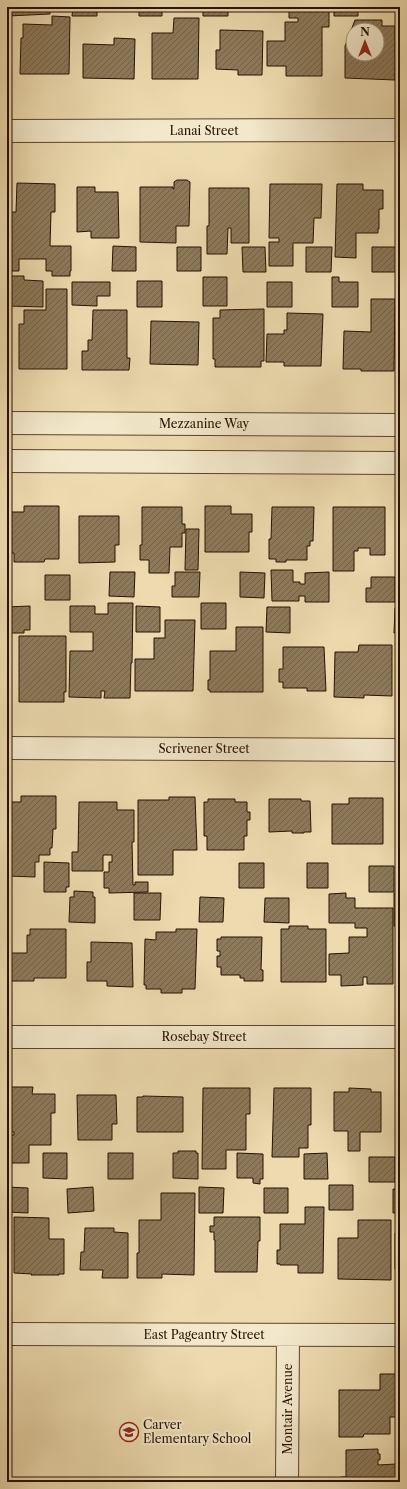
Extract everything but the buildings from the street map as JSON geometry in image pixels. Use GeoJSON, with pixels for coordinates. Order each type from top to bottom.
{"type":"FeatureCollection","features":[{"type":"Feature","properties":{"kind":"street","name":"Lanai Street"},"geometry":{"type":"LineString","coordinates":[[7,131],[400,130]]}},
{"type":"Feature","properties":{"kind":"street","name":"Mezzanine Way"},"geometry":{"type":"LineString","coordinates":[[7,423],[400,425]]}},
{"type":"Feature","properties":{"kind":"street"},"geometry":{"type":"LineString","coordinates":[[7,461],[400,463]]}},
{"type":"Feature","properties":{"kind":"street","name":"Scrivener Street"},"geometry":{"type":"LineString","coordinates":[[7,748],[400,750]]}},
{"type":"Feature","properties":{"kind":"street","name":"Rosebay Street"},"geometry":{"type":"LineString","coordinates":[[7,1037],[400,1037]]}},
{"type":"Feature","properties":{"kind":"street","name":"East Pageantry Street"},"geometry":{"type":"LineString","coordinates":[[7,1334],[288,1336],[400,1335]]}},
{"type":"Feature","properties":{"kind":"street","name":"Montair Avenue"},"geometry":{"type":"LineString","coordinates":[[288,1336],[288,1482]]}},
{"type":"Feature","properties":{"kind":"place","name":"Carver Elementary School"},"geometry":{"type":"Point","coordinates":[129,1432]}}]}
